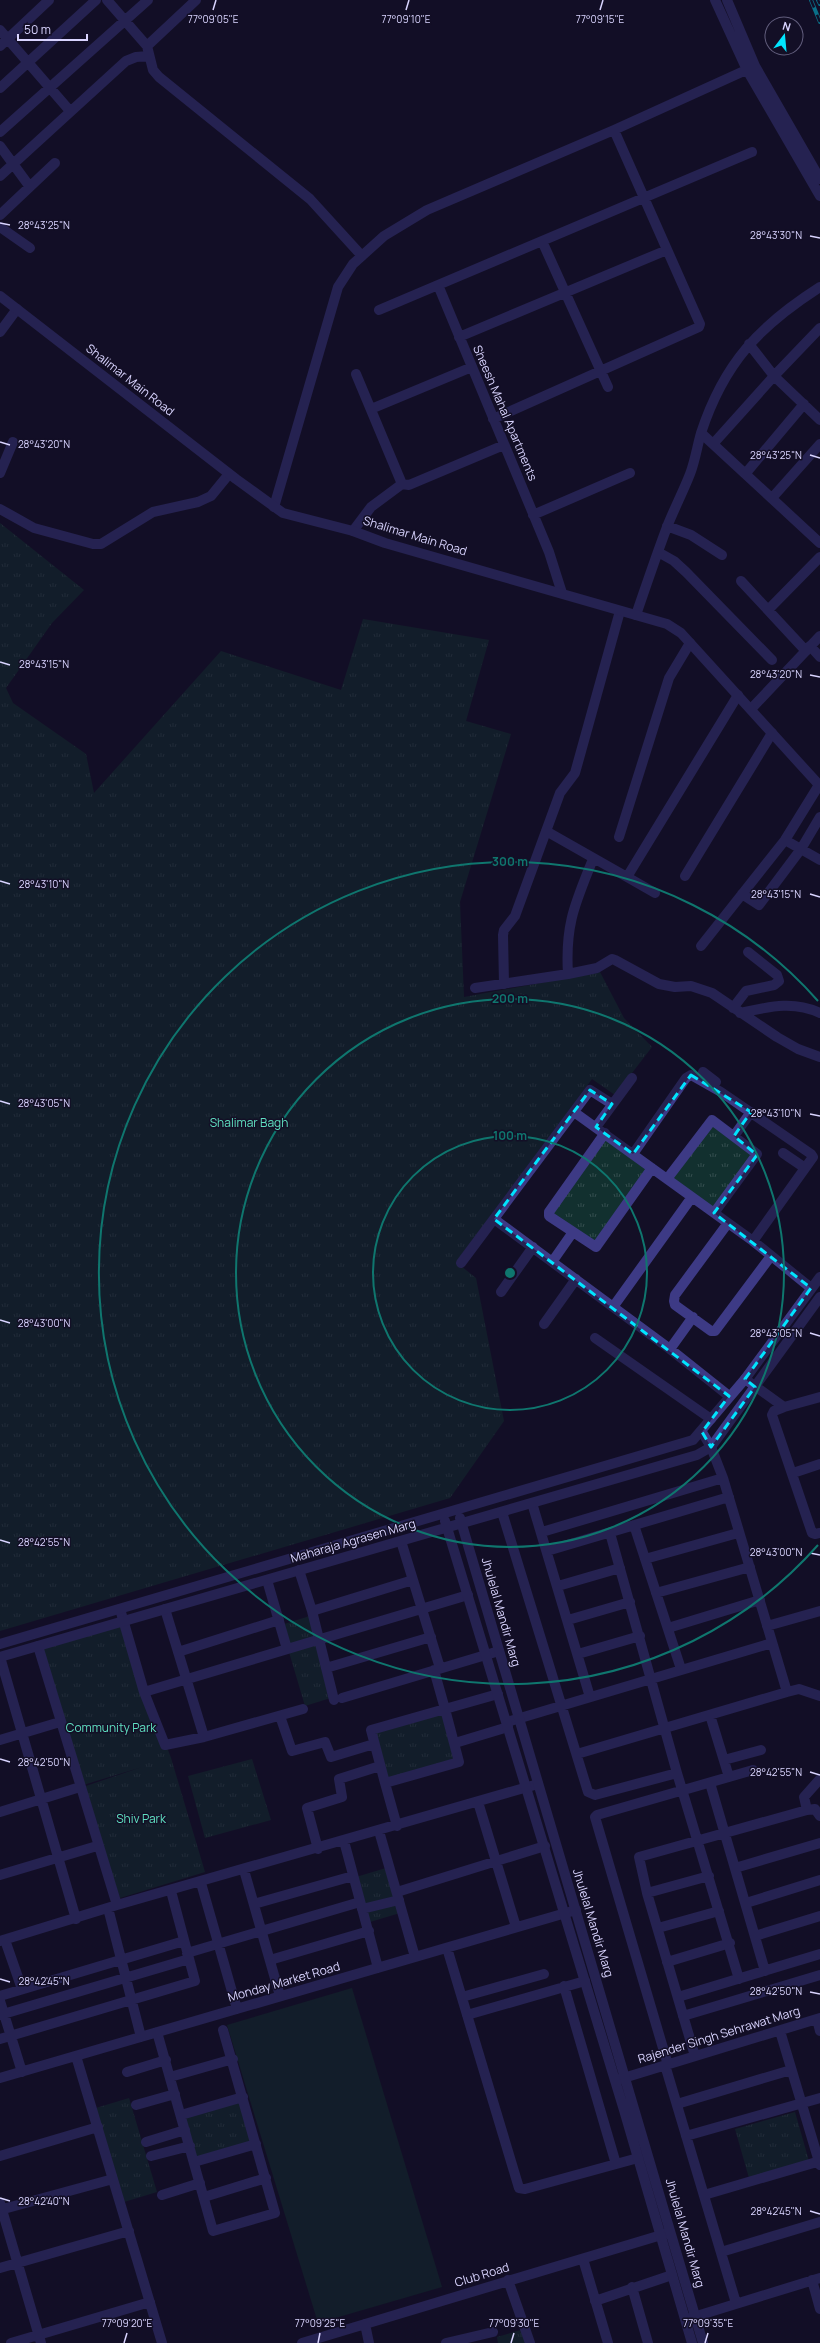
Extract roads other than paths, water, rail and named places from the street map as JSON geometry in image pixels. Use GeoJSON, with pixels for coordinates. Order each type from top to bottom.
{"type":"FeatureCollection","features":[{"type":"Feature","properties":{"kind":"street"},"geometry":{"type":"LineString","coordinates":[[4,42],[49,0]]}},
{"type":"Feature","properties":{"kind":"street"},"geometry":{"type":"LineString","coordinates":[[0,88],[96,0]]}},
{"type":"Feature","properties":{"kind":"street"},"geometry":{"type":"LineString","coordinates":[[107,0],[147,46],[153,70],[159,77],[310,199],[362,256]]}},
{"type":"Feature","properties":{"kind":"street"},"geometry":{"type":"LineString","coordinates":[[0,132],[148,0]]}},
{"type":"Feature","properties":{"kind":"street"},"geometry":{"type":"LineString","coordinates":[[147,46],[196,0]]}},
{"type":"Feature","properties":{"kind":"street"},"geometry":{"type":"LineString","coordinates":[[715,0],[820,196]]}},
{"type":"Feature","properties":{"kind":"street"},"geometry":{"type":"LineString","coordinates":[[727,0],[751,68],[820,179]]}},
{"type":"Feature","properties":{"kind":"street"},"geometry":{"type":"LineString","coordinates":[[0,30],[4,42],[28,62],[70,111]]}},
{"type":"Feature","properties":{"kind":"street"},"geometry":{"type":"LineString","coordinates":[[0,176],[126,61],[136,57],[149,56]]}},
{"type":"Feature","properties":{"kind":"street"},"geometry":{"type":"LineString","coordinates":[[274,506],[338,288],[353,264],[384,236],[427,210],[614,130],[751,68]]}},
{"type":"Feature","properties":{"kind":"street"},"geometry":{"type":"LineString","coordinates":[[493,419],[699,327],[700,324],[614,130]]}},
{"type":"Feature","properties":{"kind":"street"},"geometry":{"type":"LineString","coordinates":[[0,146],[30,187]]}},
{"type":"Feature","properties":{"kind":"street"},"geometry":{"type":"LineString","coordinates":[[379,310],[752,152]]}},
{"type":"Feature","properties":{"kind":"street"},"geometry":{"type":"LineString","coordinates":[[0,215],[55,163]]}},
{"type":"Feature","properties":{"kind":"street"},"geometry":{"type":"LineString","coordinates":[[0,227],[30,248]]}},
{"type":"Feature","properties":{"kind":"street"},"geometry":{"type":"LineString","coordinates":[[542,241],[608,387]]}},
{"type":"Feature","properties":{"kind":"street"},"geometry":{"type":"LineString","coordinates":[[459,337],[667,250]]}},
{"type":"Feature","properties":{"kind":"street","name":"Sheesh Mahal Apartments"},"geometry":{"type":"LineString","coordinates":[[438,285],[549,552],[562,593]]}},
{"type":"Feature","properties":{"kind":"street"},"geometry":{"type":"LineString","coordinates":[[636,615],[667,526],[691,473],[701,433],[728,370],[748,344],[784,312],[820,287]]}},
{"type":"Feature","properties":{"kind":"street","name":"Shalimar Main Road"},"geometry":{"type":"LineString","coordinates":[[0,296],[229,474],[283,513],[353,531],[385,543],[667,624],[681,633],[820,786]]}},
{"type":"Feature","properties":{"kind":"street"},"geometry":{"type":"LineString","coordinates":[[0,332],[17,308]]}},
{"type":"Feature","properties":{"kind":"street"},"geometry":{"type":"LineString","coordinates":[[713,444],[774,376],[820,328]]}},
{"type":"Feature","properties":{"kind":"street"},"geometry":{"type":"LineString","coordinates":[[748,344],[774,376],[820,420]]}},
{"type":"Feature","properties":{"kind":"street"},"geometry":{"type":"LineString","coordinates":[[371,409],[472,367]]}},
{"type":"Feature","properties":{"kind":"street"},"geometry":{"type":"LineString","coordinates":[[356,374],[402,484]]}},
{"type":"Feature","properties":{"kind":"street"},"geometry":{"type":"LineString","coordinates":[[746,473],[804,404]]}},
{"type":"Feature","properties":{"kind":"street"},"geometry":{"type":"LineString","coordinates":[[701,433],[820,543]]}},
{"type":"Feature","properties":{"kind":"street"},"geometry":{"type":"LineString","coordinates":[[0,473],[13,442]]}},
{"type":"Feature","properties":{"kind":"street"},"geometry":{"type":"LineString","coordinates":[[772,498],[820,444]]}},
{"type":"Feature","properties":{"kind":"street"},"geometry":{"type":"LineString","coordinates":[[353,531],[371,507],[402,484],[409,484],[504,445]]}},
{"type":"Feature","properties":{"kind":"street"},"geometry":{"type":"LineString","coordinates":[[533,515],[630,473]]}},
{"type":"Feature","properties":{"kind":"street"},"geometry":{"type":"LineString","coordinates":[[0,509],[34,528],[93,544],[101,544],[153,512],[198,502],[211,496],[229,474]]}},
{"type":"Feature","properties":{"kind":"street"},"geometry":{"type":"LineString","coordinates":[[667,526],[691,535],[722,555]]}},
{"type":"Feature","properties":{"kind":"street"},"geometry":{"type":"LineString","coordinates":[[658,552],[686,572],[772,660]]}},
{"type":"Feature","properties":{"kind":"street"},"geometry":{"type":"LineString","coordinates":[[768,610],[820,557]]}},
{"type":"Feature","properties":{"kind":"street"},"geometry":{"type":"LineString","coordinates":[[741,581],[768,610],[820,658]]}},
{"type":"Feature","properties":{"kind":"street"},"geometry":{"type":"LineString","coordinates":[[504,984],[503,935],[515,916],[560,793],[575,773],[620,611]]}},
{"type":"Feature","properties":{"kind":"street"},"geometry":{"type":"LineString","coordinates":[[751,709],[820,636]]}},
{"type":"Feature","properties":{"kind":"street"},"geometry":{"type":"LineString","coordinates":[[620,837],[667,683],[673,669],[690,643]]}},
{"type":"Feature","properties":{"kind":"street"},"geometry":{"type":"LineString","coordinates":[[626,877],[738,695]]}},
{"type":"Feature","properties":{"kind":"street"},"geometry":{"type":"LineString","coordinates":[[685,876],[772,733]]}},
{"type":"Feature","properties":{"kind":"street"},"geometry":{"type":"LineString","coordinates":[[701,946],[785,840],[820,786]]}},
{"type":"Feature","properties":{"kind":"street"},"geometry":{"type":"LineString","coordinates":[[742,894],[759,905],[801,849],[820,817]]}},
{"type":"Feature","properties":{"kind":"street"},"geometry":{"type":"LineString","coordinates":[[546,831],[655,893]]}},
{"type":"Feature","properties":{"kind":"street"},"geometry":{"type":"LineString","coordinates":[[785,840],[820,860]]}},
{"type":"Feature","properties":{"kind":"street"},"geometry":{"type":"LineString","coordinates":[[568,974],[566,945],[568,927],[574,907],[593,859]]}},
{"type":"Feature","properties":{"kind":"street"},"geometry":{"type":"LineString","coordinates":[[736,1010],[748,990],[774,985],[779,981],[777,975],[748,952]]}},
{"type":"Feature","properties":{"kind":"street"},"geometry":{"type":"LineString","coordinates":[[475,988],[568,974],[597,968],[612,959],[659,984],[675,987],[691,986],[702,988],[798,1049],[820,1057]]}},
{"type":"Feature","properties":{"kind":"street"},"geometry":{"type":"LineString","coordinates":[[736,1010],[775,1005],[792,1005],[809,1008],[820,1013]]}},
{"type":"Feature","properties":{"kind":"street"},"geometry":{"type":"LineString","coordinates":[[703,1072],[820,1156]]}},
{"type":"Feature","properties":{"kind":"street"},"geometry":{"type":"LineString","coordinates":[[633,1154],[686,1078],[691,1075],[721,1092],[812,1155],[813,1157],[753,1241]]}},
{"type":"Feature","properties":{"kind":"street"},"geometry":{"type":"LineString","coordinates":[[596,1127],[632,1078]]}},
{"type":"Feature","properties":{"kind":"street"},"geometry":{"type":"LineString","coordinates":[[461,1263],[591,1090],[612,1104]]}},
{"type":"Feature","properties":{"kind":"street"},"geometry":{"type":"LineString","coordinates":[[574,1112],[753,1241],[811,1288]]}},
{"type":"Feature","properties":{"kind":"street"},"geometry":{"type":"LineString","coordinates":[[734,1136],[751,1112]]}},
{"type":"Feature","properties":{"kind":"street"},"geometry":{"type":"LineString","coordinates":[[667,1179],[711,1120],[734,1136],[757,1154],[714,1213]]}},
{"type":"Feature","properties":{"kind":"street"},"geometry":{"type":"LineString","coordinates":[[605,1133],[548,1213],[549,1216],[596,1247],[652,1168]]}},
{"type":"Feature","properties":{"kind":"street"},"geometry":{"type":"LineString","coordinates":[[784,1153],[805,1168]]}},
{"type":"Feature","properties":{"kind":"street"},"geometry":{"type":"LineString","coordinates":[[613,1307],[692,1197]]}},
{"type":"Feature","properties":{"kind":"street"},"geometry":{"type":"LineString","coordinates":[[494,1219],[670,1349],[729,1396]]}},
{"type":"Feature","properties":{"kind":"street"},"geometry":{"type":"LineString","coordinates":[[728,1223],[674,1298],[675,1304],[711,1331],[715,1331],[771,1256]]}},
{"type":"Feature","properties":{"kind":"street"},"geometry":{"type":"LineString","coordinates":[[552,1262],[573,1232]]}},
{"type":"Feature","properties":{"kind":"street"},"geometry":{"type":"LineString","coordinates":[[501,1292],[533,1247]]}},
{"type":"Feature","properties":{"kind":"street"},"geometry":{"type":"LineString","coordinates":[[787,1692],[750,1567],[738,1533],[723,1478],[711,1447],[702,1432],[729,1396],[745,1379],[820,1277]]}},
{"type":"Feature","properties":{"kind":"street"},"geometry":{"type":"LineString","coordinates":[[544,1324],[576,1280]]}},
{"type":"Feature","properties":{"kind":"street"},"geometry":{"type":"LineString","coordinates":[[711,1447],[820,1297]]}},
{"type":"Feature","properties":{"kind":"street"},"geometry":{"type":"LineString","coordinates":[[670,1349],[693,1317]]}},
{"type":"Feature","properties":{"kind":"street"},"geometry":{"type":"LineString","coordinates":[[594,1338],[711,1419]]}},
{"type":"Feature","properties":{"kind":"street"},"geometry":{"type":"LineString","coordinates":[[745,1379],[784,1407]]}},
{"type":"Feature","properties":{"kind":"street"},"geometry":{"type":"LineString","coordinates":[[820,1397],[784,1407],[774,1411],[772,1415],[793,1473],[812,1533],[820,1533]]}},
{"type":"Feature","properties":{"kind":"street","name":"Maharaja Agrasen Marg"},"geometry":{"type":"LineString","coordinates":[[0,1644],[693,1440],[702,1432]]}},
{"type":"Feature","properties":{"kind":"street","name":"Maharaja Agrasen Marg"},"geometry":{"type":"LineString","coordinates":[[0,1657],[697,1455],[711,1447]]}},
{"type":"Feature","properties":{"kind":"street"},"geometry":{"type":"LineString","coordinates":[[793,1473],[820,1464]]}},
{"type":"Feature","properties":{"kind":"street"},"geometry":{"type":"LineString","coordinates":[[599,1468],[603,1482]]}},
{"type":"Feature","properties":{"kind":"street"},"geometry":{"type":"LineString","coordinates":[[542,1532],[723,1478]]}},
{"type":"Feature","properties":{"kind":"street"},"geometry":{"type":"LineString","coordinates":[[548,1551],[729,1497]]}},
{"type":"Feature","properties":{"kind":"street"},"geometry":{"type":"LineString","coordinates":[[532,1503],[548,1551],[590,1697]]}},
{"type":"Feature","properties":{"kind":"street","name":"Jhulelal Mandir Marg"},"geometry":{"type":"LineString","coordinates":[[458,1510],[703,2343]]}},
{"type":"Feature","properties":{"kind":"street"},"geometry":{"type":"LineString","coordinates":[[502,1512],[588,1792],[592,1796],[677,1773]]}},
{"type":"Feature","properties":{"kind":"street","name":"Jhulelal Mandir Marg"},"geometry":{"type":"LineString","coordinates":[[443,1514],[616,2081],[692,2343]]}},
{"type":"Feature","properties":{"kind":"street"},"geometry":{"type":"LineString","coordinates":[[634,1525],[681,1669]]}},
{"type":"Feature","properties":{"kind":"street"},"geometry":{"type":"LineString","coordinates":[[610,1533],[652,1678],[677,1773],[730,1943],[739,1979]]}},
{"type":"Feature","properties":{"kind":"street"},"geometry":{"type":"LineString","coordinates":[[645,1559],[738,1533]]}},
{"type":"Feature","properties":{"kind":"street"},"geometry":{"type":"LineString","coordinates":[[385,1783],[459,1763],[460,1759],[445,1709],[431,1637],[401,1541]]}},
{"type":"Feature","properties":{"kind":"street"},"geometry":{"type":"LineString","coordinates":[[284,1561],[288,1574]]}},
{"type":"Feature","properties":{"kind":"street"},"geometry":{"type":"LineString","coordinates":[[656,1593],[750,1567]]}},
{"type":"Feature","properties":{"kind":"street"},"geometry":{"type":"LineString","coordinates":[[558,1586],[620,1568]]}},
{"type":"Feature","properties":{"kind":"street"},"geometry":{"type":"LineString","coordinates":[[299,1570],[312,1611],[326,1668],[338,1699],[499,1651]]}},
{"type":"Feature","properties":{"kind":"street"},"geometry":{"type":"LineString","coordinates":[[267,1580],[287,1649]]}},
{"type":"Feature","properties":{"kind":"street"},"geometry":{"type":"LineString","coordinates":[[312,1611],[413,1580]]}},
{"type":"Feature","properties":{"kind":"street"},"geometry":{"type":"LineString","coordinates":[[144,1692],[468,1595]]}},
{"type":"Feature","properties":{"kind":"street"},"geometry":{"type":"LineString","coordinates":[[668,1628],[760,1600]]}},
{"type":"Feature","properties":{"kind":"street"},"geometry":{"type":"LineString","coordinates":[[568,1620],[630,1602]]}},
{"type":"Feature","properties":{"kind":"street"},"geometry":{"type":"LineString","coordinates":[[120,1609],[144,1692],[164,1745],[204,1737],[303,1709]]}},
{"type":"Feature","properties":{"kind":"street"},"geometry":{"type":"LineString","coordinates":[[165,1609],[204,1737]]}},
{"type":"Feature","properties":{"kind":"street"},"geometry":{"type":"LineString","coordinates":[[767,1626],[820,1611]]}},
{"type":"Feature","properties":{"kind":"street"},"geometry":{"type":"LineString","coordinates":[[178,1652],[279,1620]]}},
{"type":"Feature","properties":{"kind":"street"},"geometry":{"type":"LineString","coordinates":[[578,1654],[640,1636]]}},
{"type":"Feature","properties":{"kind":"street"},"geometry":{"type":"LineString","coordinates":[[326,1668],[431,1637]]}},
{"type":"Feature","properties":{"kind":"street"},"geometry":{"type":"LineString","coordinates":[[455,1743],[508,1725],[519,1719],[772,1642]]}},
{"type":"Feature","properties":{"kind":"street"},"geometry":{"type":"LineString","coordinates":[[38,1646],[97,1846],[113,1907],[125,1979],[141,2037]]}},
{"type":"Feature","properties":{"kind":"street"},"geometry":{"type":"LineString","coordinates":[[0,1657],[76,1919]]}},
{"type":"Feature","properties":{"kind":"street"},"geometry":{"type":"LineString","coordinates":[[577,1754],[799,1688],[820,1696]]}},
{"type":"Feature","properties":{"kind":"street"},"geometry":{"type":"LineString","coordinates":[[398,1826],[370,1732],[372,1729],[498,1694]]}},
{"type":"Feature","properties":{"kind":"street"},"geometry":{"type":"LineString","coordinates":[[710,1715],[729,1777]]}},
{"type":"Feature","properties":{"kind":"street"},"geometry":{"type":"LineString","coordinates":[[280,1716],[292,1751],[325,1742],[331,1757],[374,1744]]}},
{"type":"Feature","properties":{"kind":"street"},"geometry":{"type":"LineString","coordinates":[[0,1740],[60,1722]]}},
{"type":"Feature","properties":{"kind":"street"},"geometry":{"type":"LineString","coordinates":[[724,1760],[761,1750]]}},
{"type":"Feature","properties":{"kind":"street"},"geometry":{"type":"LineString","coordinates":[[318,1849],[306,1808],[342,1797],[338,1779],[380,1766]]}},
{"type":"Feature","properties":{"kind":"street"},"geometry":{"type":"LineString","coordinates":[[736,2304],[595,1819],[597,1815],[753,1770]]}},
{"type":"Feature","properties":{"kind":"street"},"geometry":{"type":"LineString","coordinates":[[807,1810],[804,1797],[820,1779]]}},
{"type":"Feature","properties":{"kind":"street"},"geometry":{"type":"LineString","coordinates":[[710,1783],[765,1971]]}},
{"type":"Feature","properties":{"kind":"street"},"geometry":{"type":"LineString","coordinates":[[22,1989],[3,1941],[113,1907],[398,1826],[538,1784]]}},
{"type":"Feature","properties":{"kind":"street"},"geometry":{"type":"LineString","coordinates":[[0,1812],[80,1787]]}},
{"type":"Feature","properties":{"kind":"street"},"geometry":{"type":"LineString","coordinates":[[478,1802],[516,1927]]}},
{"type":"Feature","properties":{"kind":"street"},"geometry":{"type":"LineString","coordinates":[[695,2056],[647,1893],[639,1859],[640,1856],[807,1810],[815,1809],[820,1816]]}},
{"type":"Feature","properties":{"kind":"street"},"geometry":{"type":"LineString","coordinates":[[379,1831],[415,1957]]}},
{"type":"Feature","properties":{"kind":"street"},"geometry":{"type":"LineString","coordinates":[[344,1841],[378,1968]]}},
{"type":"Feature","properties":{"kind":"street"},"geometry":{"type":"LineString","coordinates":[[735,1868],[820,1843]]}},
{"type":"Feature","properties":{"kind":"street"},"geometry":{"type":"LineString","coordinates":[[0,1875],[97,1846]]}},
{"type":"Feature","properties":{"kind":"street"},"geometry":{"type":"LineString","coordinates":[[2,2014],[125,1979],[219,1944],[262,1931],[398,1896],[545,1846]]}},
{"type":"Feature","properties":{"kind":"street"},"geometry":{"type":"LineString","coordinates":[[244,1870],[280,1996]]}},
{"type":"Feature","properties":{"kind":"street"},"geometry":{"type":"LineString","coordinates":[[254,1904],[353,1876]]}},
{"type":"Feature","properties":{"kind":"street"},"geometry":{"type":"LineString","coordinates":[[647,1893],[709,1876]]}},
{"type":"Feature","properties":{"kind":"street"},"geometry":{"type":"LineString","coordinates":[[746,1903],[820,1880]]}},
{"type":"Feature","properties":{"kind":"street"},"geometry":{"type":"LineString","coordinates":[[201,1883],[237,2009]]}},
{"type":"Feature","properties":{"kind":"street"},"geometry":{"type":"LineString","coordinates":[[0,2039],[193,1982],[195,1980],[171,1891]]}},
{"type":"Feature","properties":{"kind":"street","name":"Monday Market Road"},"geometry":{"type":"LineString","coordinates":[[0,2078],[576,1910]]}},
{"type":"Feature","properties":{"kind":"street"},"geometry":{"type":"LineString","coordinates":[[658,1928],[719,1911]]}},
{"type":"Feature","properties":{"kind":"street"},"geometry":{"type":"LineString","coordinates":[[756,1936],[820,1916]]}},
{"type":"Feature","properties":{"kind":"street"},"geometry":{"type":"LineString","coordinates":[[270,1960],[368,1931]]}},
{"type":"Feature","properties":{"kind":"street"},"geometry":{"type":"LineString","coordinates":[[0,1996],[184,1941]]}},
{"type":"Feature","properties":{"kind":"street"},"geometry":{"type":"LineString","coordinates":[[667,1962],[730,1943]]}},
{"type":"Feature","properties":{"kind":"street"},"geometry":{"type":"LineString","coordinates":[[447,1948],[519,2188],[525,2189],[638,2158]]}},
{"type":"Feature","properties":{"kind":"street"},"geometry":{"type":"LineString","coordinates":[[678,1998],[820,1954]]}},
{"type":"Feature","properties":{"kind":"street"},"geometry":{"type":"LineString","coordinates":[[462,1997],[544,1974]]}},
{"type":"Feature","properties":{"kind":"street"},"geometry":{"type":"LineString","coordinates":[[683,2016],[820,1975]]}},
{"type":"Feature","properties":{"kind":"street"},"geometry":{"type":"LineString","coordinates":[[467,2015],[585,1981]]}},
{"type":"Feature","properties":{"kind":"street"},"geometry":{"type":"LineString","coordinates":[[564,1986],[616,2164]]}},
{"type":"Feature","properties":{"kind":"street"},"geometry":{"type":"LineString","coordinates":[[0,2001],[2,2014],[11,2036],[22,2072]]}},
{"type":"Feature","properties":{"kind":"street"},"geometry":{"type":"LineString","coordinates":[[818,2019],[820,2031]]}},
{"type":"Feature","properties":{"kind":"street","name":"Rajender Singh Sehrawat Marg"},"geometry":{"type":"LineString","coordinates":[[616,2081],[818,2019]]}},
{"type":"Feature","properties":{"kind":"street"},"geometry":{"type":"LineString","coordinates":[[157,2032],[213,2231],[274,2214],[275,2212],[233,2059],[223,2030]]}},
{"type":"Feature","properties":{"kind":"street"},"geometry":{"type":"LineString","coordinates":[[704,2195],[820,2162],[780,2031]]}},
{"type":"Feature","properties":{"kind":"street"},"geometry":{"type":"LineString","coordinates":[[76,2056],[162,2343]]}},
{"type":"Feature","properties":{"kind":"street"},"geometry":{"type":"LineString","coordinates":[[170,2077],[233,2059]]}},
{"type":"Feature","properties":{"kind":"street"},"geometry":{"type":"LineString","coordinates":[[127,2072],[166,2060]]}},
{"type":"Feature","properties":{"kind":"street"},"geometry":{"type":"LineString","coordinates":[[677,2104],[791,2070]]}},
{"type":"Feature","properties":{"kind":"street"},"geometry":{"type":"LineString","coordinates":[[136,2105],[175,2094]]}},
{"type":"Feature","properties":{"kind":"street"},"geometry":{"type":"LineString","coordinates":[[181,2115],[243,2098]]}},
{"type":"Feature","properties":{"kind":"street"},"geometry":{"type":"LineString","coordinates":[[686,2136],[820,2098]]}},
{"type":"Feature","properties":{"kind":"street"},"geometry":{"type":"LineString","coordinates":[[0,2156],[98,2127]]}},
{"type":"Feature","properties":{"kind":"street"},"geometry":{"type":"LineString","coordinates":[[146,2142],[185,2130]]}},
{"type":"Feature","properties":{"kind":"street"},"geometry":{"type":"LineString","coordinates":[[194,2162],[256,2144]]}},
{"type":"Feature","properties":{"kind":"street"},"geometry":{"type":"LineString","coordinates":[[151,2156],[190,2146]]}},
{"type":"Feature","properties":{"kind":"street"},"geometry":{"type":"LineString","coordinates":[[204,2197],[266,2178]]}},
{"type":"Feature","properties":{"kind":"street"},"geometry":{"type":"LineString","coordinates":[[39,2339],[1,2208],[113,2179]]}},
{"type":"Feature","properties":{"kind":"street"},"geometry":{"type":"LineString","coordinates":[[162,2195],[200,2183]]}},
{"type":"Feature","properties":{"kind":"street"},"geometry":{"type":"LineString","coordinates":[[721,2252],[820,2222]]}},
{"type":"Feature","properties":{"kind":"street"},"geometry":{"type":"LineString","coordinates":[[0,2268],[129,2231]]}},
{"type":"Feature","properties":{"kind":"street","name":"Club Road"},"geometry":{"type":"LineString","coordinates":[[302,2343],[326,2340],[365,2324],[671,2232]]}},
{"type":"Feature","properties":{"kind":"street"},"geometry":{"type":"LineString","coordinates":[[583,2259],[608,2343]]}},
{"type":"Feature","properties":{"kind":"street"},"geometry":{"type":"LineString","coordinates":[[595,2301],[632,2287],[672,2275]]}},
{"type":"Feature","properties":{"kind":"street"},"geometry":{"type":"LineString","coordinates":[[685,2319],[816,2279],[820,2309]]}},
{"type":"Feature","properties":{"kind":"street"},"geometry":{"type":"LineString","coordinates":[[508,2280],[530,2343]]}},
{"type":"Feature","properties":{"kind":"street"},"geometry":{"type":"LineString","coordinates":[[632,2287],[648,2343]]}},
{"type":"Feature","properties":{"kind":"street"},"geometry":{"type":"LineString","coordinates":[[11,2343],[39,2339],[150,2302]]}},
{"type":"Feature","properties":{"kind":"street"},"geometry":{"type":"LineString","coordinates":[[365,2324],[369,2343]]}},
{"type":"Feature","properties":{"kind":"street"},"geometry":{"type":"LineString","coordinates":[[446,2343],[493,2332]]}},
{"type":"Feature","properties":{"kind":"railway"},"geometry":{"type":"LineString","coordinates":[[811,0],[820,22]]}},
{"type":"Feature","properties":{"kind":"railway"},"geometry":{"type":"LineString","coordinates":[[818,0],[820,4]]}},
{"type":"Feature","properties":{"kind":"park label","name":"Shalimar Bagh"},"geometry":{"type":"Point","coordinates":[249,1123]}},
{"type":"Feature","properties":{"kind":"park label","name":"Community Park"},"geometry":{"type":"Point","coordinates":[111,1728]}},
{"type":"Feature","properties":{"kind":"park label","name":"Shiv Park"},"geometry":{"type":"Point","coordinates":[141,1819]}}]}
